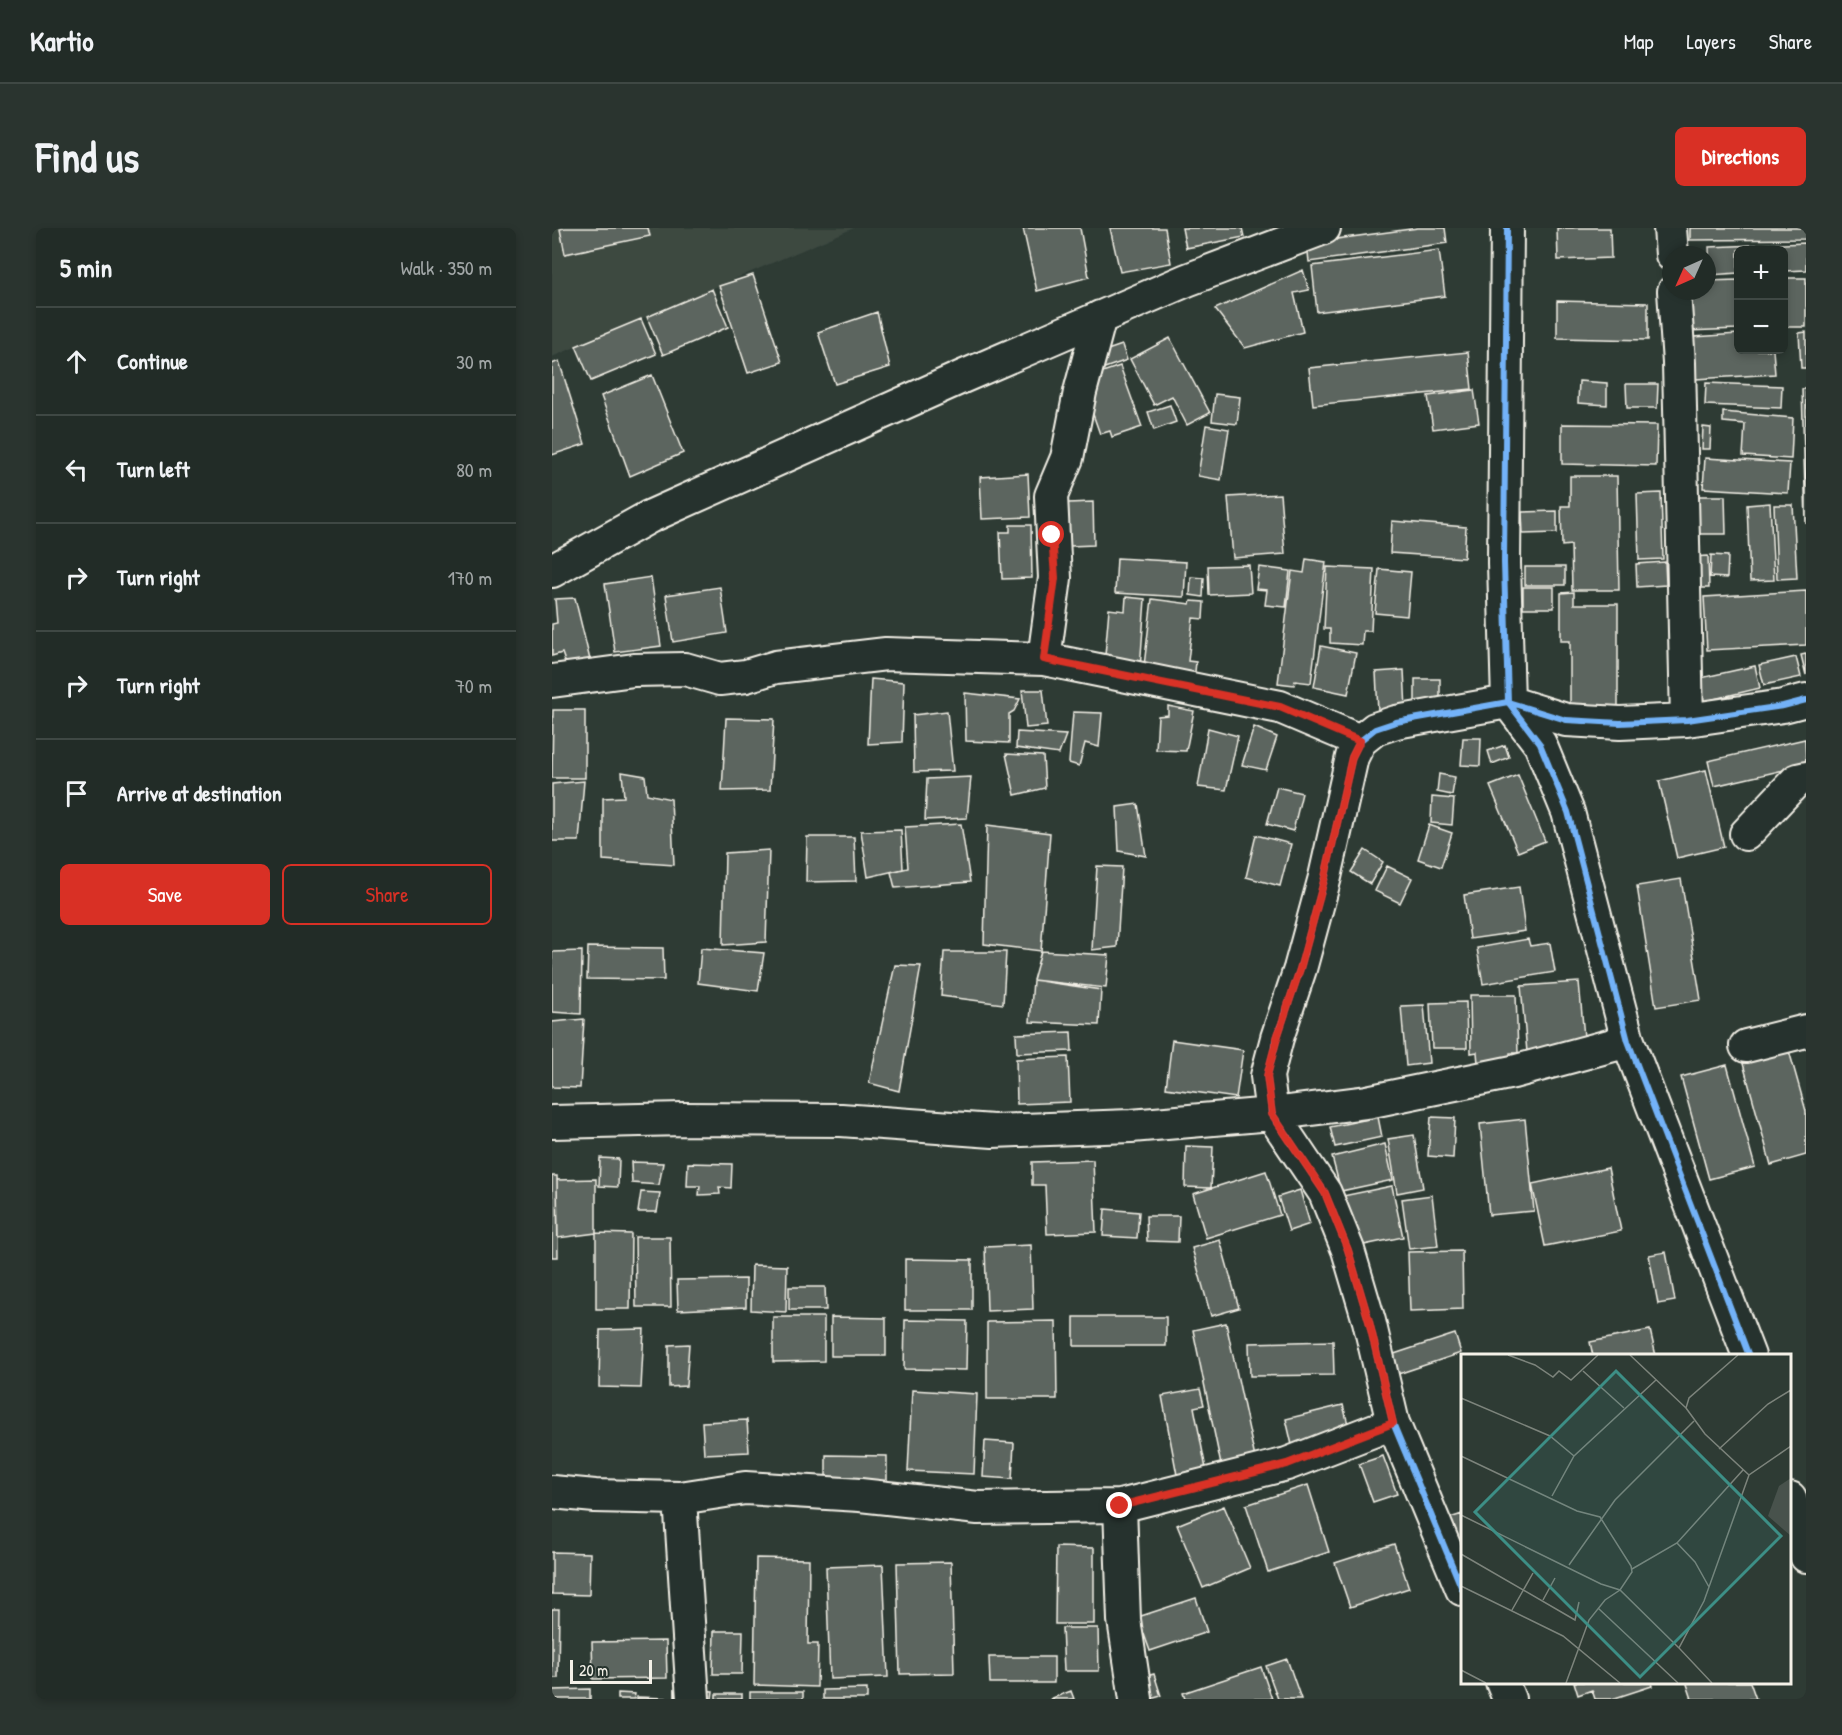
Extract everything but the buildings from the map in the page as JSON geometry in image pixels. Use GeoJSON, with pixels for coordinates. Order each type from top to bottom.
{"type":"FeatureCollection","features":[{"type":"Feature","properties":{"kind":"street"},"geometry":{"type":"LineString","coordinates":[[552,571],[649,517],[1100,317],[1187,280],[1324,228]]}},
{"type":"Feature","properties":{"kind":"street"},"geometry":{"type":"LineString","coordinates":[[1506,228],[1504,563],[1508,702],[1540,744],[1568,812],[1628,1041],[1748,1354]]}},
{"type":"Feature","properties":{"kind":"street"},"geometry":{"type":"LineString","coordinates":[[1670,228],[1671,246]]}},
{"type":"Feature","properties":{"kind":"street"},"geometry":{"type":"LineString","coordinates":[[1675,300],[1679,363],[1687,720]]}},
{"type":"Feature","properties":{"kind":"street"},"geometry":{"type":"LineString","coordinates":[[1044,659],[1055,578],[1051,496],[1067,458],[1080,392],[1100,317]]}},
{"type":"Feature","properties":{"kind":"street"},"geometry":{"type":"LineString","coordinates":[[552,681],[634,670],[685,669],[720,679],[746,676],[776,667],[886,654],[1044,659],[1280,707],[1360,741]]}},
{"type":"Feature","properties":{"kind":"street"},"geometry":{"type":"LineString","coordinates":[[1461,1587],[1393,1423],[1369,1321],[1348,1250],[1325,1193],[1272,1114],[1267,1076],[1319,900],[1352,757],[1360,741],[1375,729],[1396,722],[1508,702],[1566,720],[1620,723],[1687,720],[1783,706],[1806,700]]}},
{"type":"Feature","properties":{"kind":"street"},"geometry":{"type":"LineString","coordinates":[[1746,834],[1797,780],[1806,778]]}},
{"type":"Feature","properties":{"kind":"street"},"geometry":{"type":"LineString","coordinates":[[1746,1046],[1806,1031]]}},
{"type":"Feature","properties":{"kind":"street"},"geometry":{"type":"LineString","coordinates":[[552,1122],[684,1119],[841,1120],[993,1131],[1131,1126],[1272,1114],[1378,1100],[1513,1072],[1628,1041]]}},
{"type":"Feature","properties":{"kind":"street"},"geometry":{"type":"LineString","coordinates":[[552,1492],[595,1496],[680,1498],[744,1488],[860,1495],[978,1508],[1120,1506],[1287,1464],[1393,1423]]}},
{"type":"Feature","properties":{"kind":"street"},"geometry":{"type":"LineString","coordinates":[[680,1498],[693,1699]]}},
{"type":"Feature","properties":{"kind":"street"},"geometry":{"type":"LineString","coordinates":[[1791,1502],[1806,1556]]}},
{"type":"Feature","properties":{"kind":"street"},"geometry":{"type":"LineString","coordinates":[[1120,1506],[1124,1620],[1136,1699]]}},
{"type":"Feature","properties":{"kind":"street"},"geometry":{"type":"LineString","coordinates":[[1502,1684],[1509,1699]]}},
{"type":"Feature","properties":{"kind":"shaded area"},"geometry":{"type":"Polygon","coordinates":[[[552,228],[854,228],[552,357],[552,228]]]}},
{"type":"Feature","properties":{"kind":"cycle path"},"geometry":{"type":"LineString","coordinates":[[1507,228],[1504,563],[1508,702],[1540,744],[1568,812],[1628,1041],[1748,1354]]}},
{"type":"Feature","properties":{"kind":"cycle path"},"geometry":{"type":"LineString","coordinates":[[1461,1587],[1393,1423],[1369,1321],[1348,1250],[1325,1193],[1272,1114],[1267,1076],[1325,877],[1352,757],[1360,741],[1375,729],[1396,722],[1508,702],[1566,720],[1620,723],[1687,720],[1783,706],[1806,700]]}},
{"type":"Feature","properties":{"kind":"route"},"geometry":{"type":"LineString","coordinates":[[1052,535],[1055,578],[1044,659],[1280,707],[1360,741],[1352,757],[1325,877],[1267,1076],[1272,1114],[1325,1193],[1348,1250],[1369,1321],[1393,1423],[1287,1464],[1196,1485],[1120,1506]]}}]}
